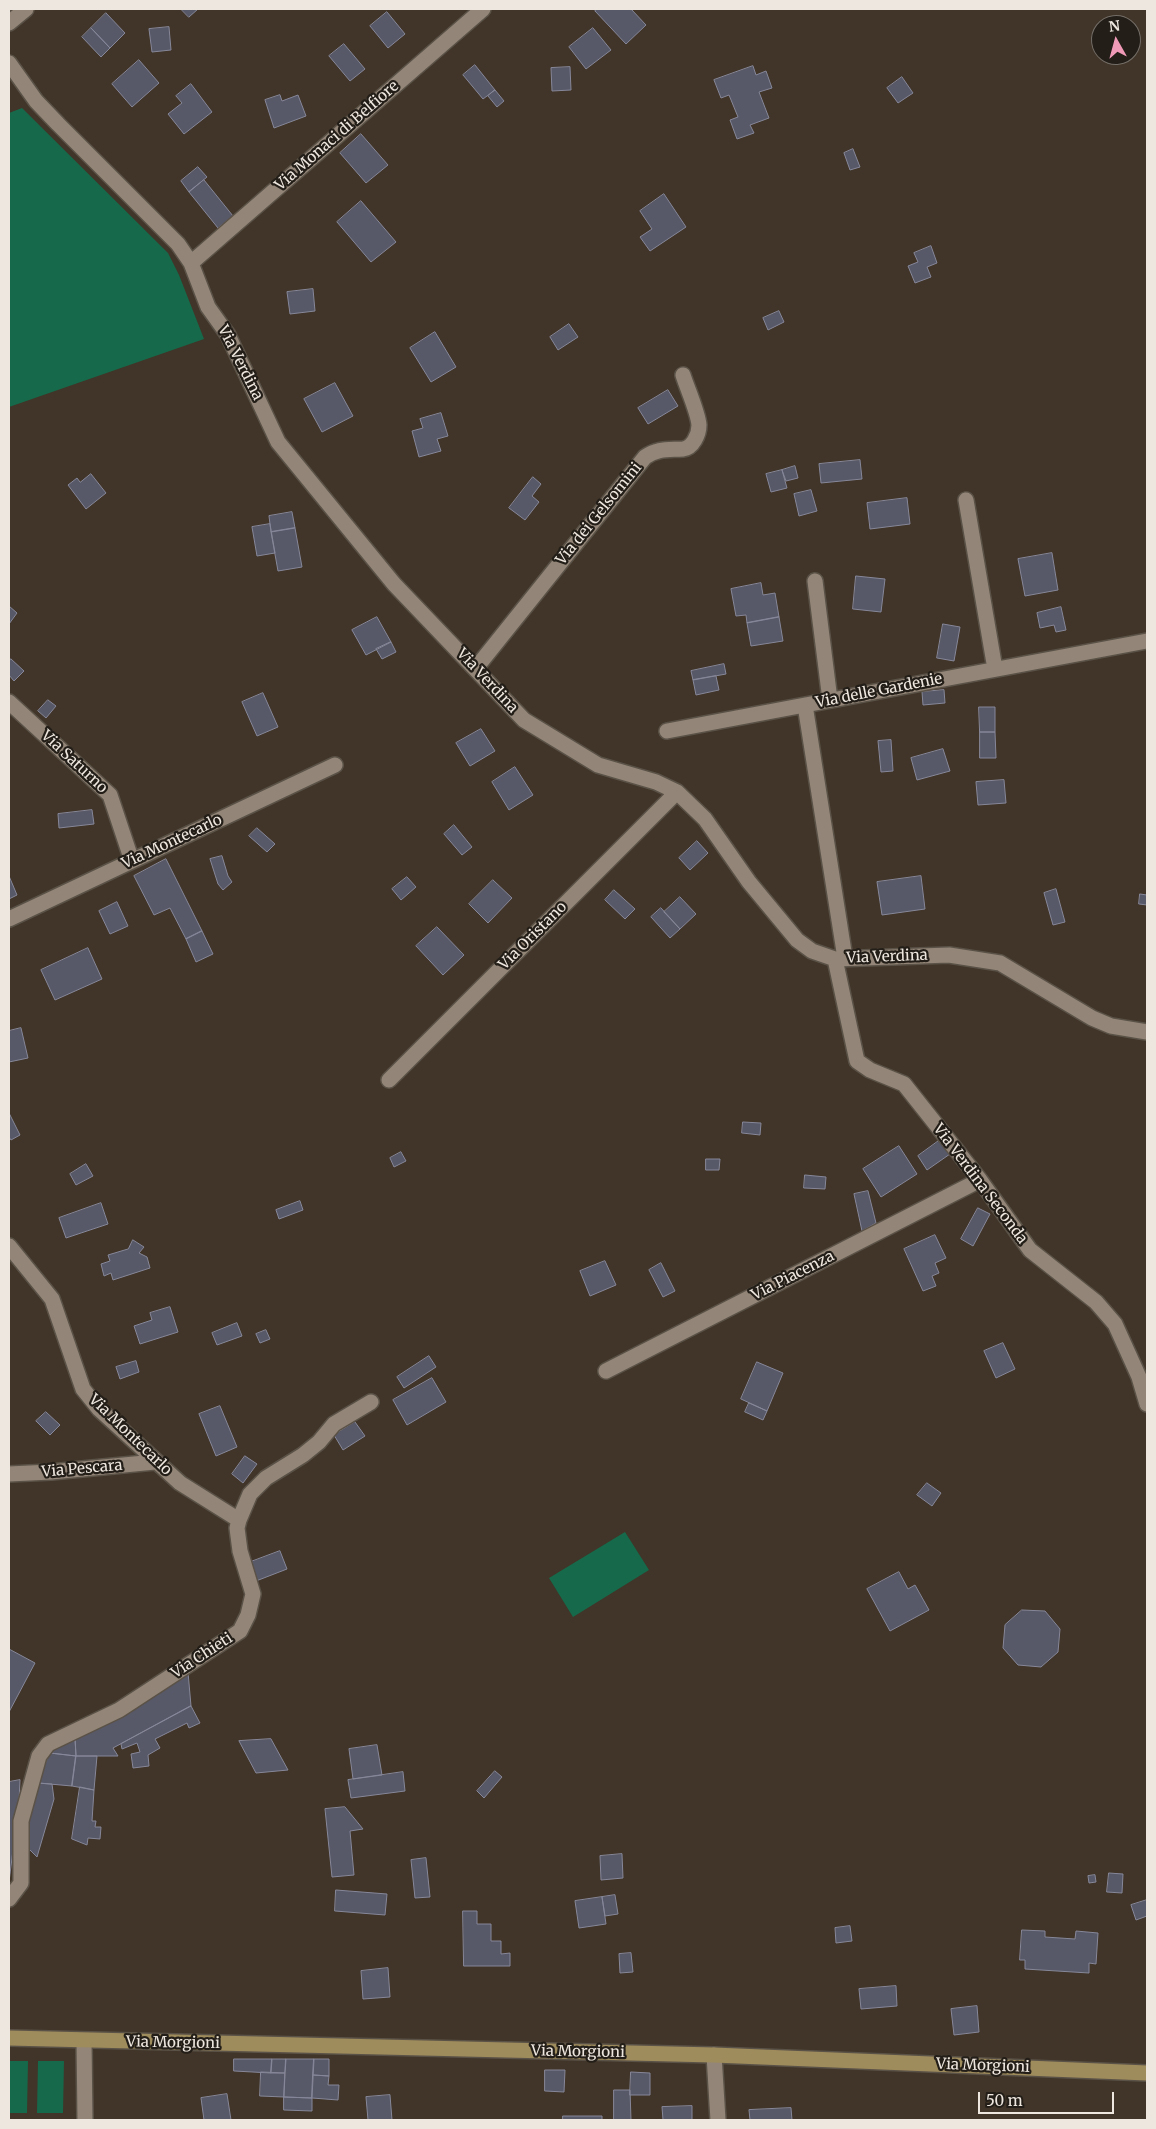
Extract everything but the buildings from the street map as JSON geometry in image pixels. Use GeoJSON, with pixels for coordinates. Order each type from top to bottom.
{"type":"FeatureCollection","features":[{"type":"Feature","properties":{"kind":"main road","name":"Via Morgioni"},"geometry":{"type":"LineString","coordinates":[[9,2038],[714,2055],[1147,2074]]}},
{"type":"Feature","properties":{"kind":"street"},"geometry":{"type":"LineString","coordinates":[[9,23],[26,9]]}},
{"type":"Feature","properties":{"kind":"street","name":"Via Monaci di Belfiore"},"geometry":{"type":"LineString","coordinates":[[191,263],[483,9]]}},
{"type":"Feature","properties":{"kind":"street","name":"Via Verdina"},"geometry":{"type":"LineString","coordinates":[[9,63],[42,106],[178,244],[191,263],[208,307],[228,335],[278,442],[394,584],[524,720],[563,746],[598,765],[656,782],[677,792],[705,819],[750,882],[797,940],[812,951],[840,958],[949,955],[1000,963],[1092,1018],[1110,1026],[1147,1032]]}},
{"type":"Feature","properties":{"kind":"street","name":"Via dei Gelsomini"},"geometry":{"type":"LineString","coordinates":[[476,668],[645,457],[652,452],[664,449],[684,449],[690,446],[699,425],[683,375]]}},
{"type":"Feature","properties":{"kind":"street"},"geometry":{"type":"LineString","coordinates":[[966,500],[995,669]]}},
{"type":"Feature","properties":{"kind":"street"},"geometry":{"type":"LineString","coordinates":[[815,581],[830,700]]}},
{"type":"Feature","properties":{"kind":"street","name":"Via delle Gardenie"},"geometry":{"type":"LineString","coordinates":[[840,958],[805,705],[1147,641]]}},
{"type":"Feature","properties":{"kind":"street","name":"Via Saturno"},"geometry":{"type":"LineString","coordinates":[[9,702],[110,795],[132,861]]}},
{"type":"Feature","properties":{"kind":"street"},"geometry":{"type":"LineString","coordinates":[[667,731],[805,705]]}},
{"type":"Feature","properties":{"kind":"street","name":"Via Montecarlo"},"geometry":{"type":"LineString","coordinates":[[9,919],[335,765]]}},
{"type":"Feature","properties":{"kind":"street","name":"Via Oristano"},"geometry":{"type":"LineString","coordinates":[[388,1080],[677,792]]}},
{"type":"Feature","properties":{"kind":"street","name":"Via Verdina Seconda"},"geometry":{"type":"LineString","coordinates":[[840,958],[852,1048],[857,1061],[870,1070],[904,1084],[980,1180],[1030,1250],[1074,1282],[1096,1302],[1115,1324],[1139,1378],[1147,1404]]}},
{"type":"Feature","properties":{"kind":"street","name":"Via Piacenza"},"geometry":{"type":"LineString","coordinates":[[606,1371],[980,1180]]}},
{"type":"Feature","properties":{"kind":"street","name":"Via Montecarlo"},"geometry":{"type":"LineString","coordinates":[[9,1246],[52,1299],[83,1389],[99,1409],[180,1483],[239,1520]]}},
{"type":"Feature","properties":{"kind":"street","name":"Via Chieti"},"geometry":{"type":"LineString","coordinates":[[9,1899],[21,1883],[21,1821],[39,1756],[48,1744],[120,1710],[240,1631],[248,1615],[253,1594],[240,1551],[239,1520],[250,1494],[266,1478],[319,1442],[334,1424],[371,1402]]}},
{"type":"Feature","properties":{"kind":"street","name":"Via Pescara"},"geometry":{"type":"LineString","coordinates":[[9,1474],[156,1462]]}},
{"type":"Feature","properties":{"kind":"street"},"geometry":{"type":"LineString","coordinates":[[84,2041],[85,2120]]}},
{"type":"Feature","properties":{"kind":"street"},"geometry":{"type":"LineString","coordinates":[[714,2055],[718,2120]]}},
{"type":"Feature","properties":{"kind":"green space"},"geometry":{"type":"Polygon","coordinates":[[[22,108],[168,253],[179,275],[204,339],[9,407],[9,113],[22,108]]]}},
{"type":"Feature","properties":{"kind":"green space"},"geometry":{"type":"Polygon","coordinates":[[[625,1532],[649,1570],[573,1617],[549,1578],[625,1532]]]}},
{"type":"Feature","properties":{"kind":"green space"},"geometry":{"type":"Polygon","coordinates":[[[9,2061],[28,2061],[27,2113],[9,2113],[9,2061]]]}},
{"type":"Feature","properties":{"kind":"green space"},"geometry":{"type":"Polygon","coordinates":[[[38,2061],[64,2061],[63,2113],[37,2113],[38,2061]]]}}]}
